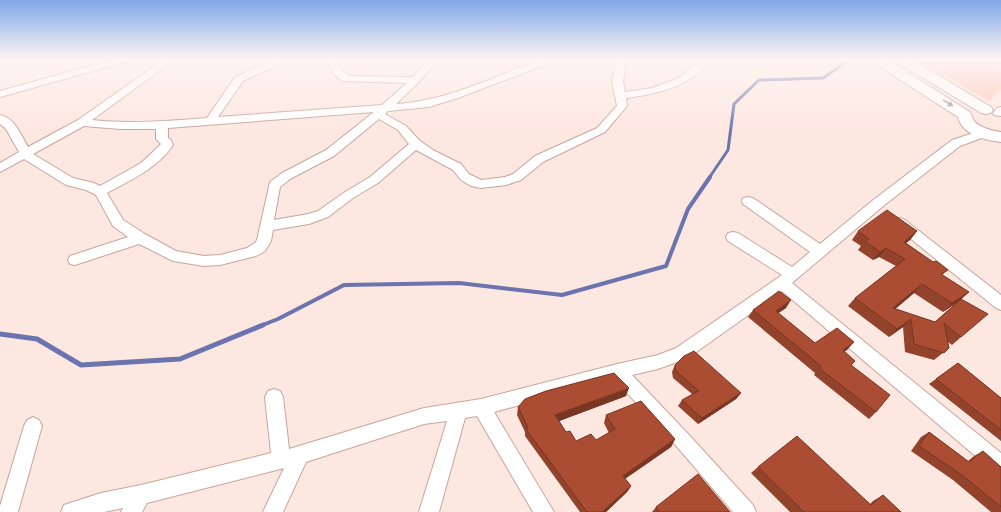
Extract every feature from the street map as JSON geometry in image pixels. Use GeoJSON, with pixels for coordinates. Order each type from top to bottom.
{"type":"FeatureCollection","features":[{"type":"Feature","properties":{"kind":"main road"},"geometry":{"type":"LineString","coordinates":[[915,84],[966,118],[978,130],[996,136]]}},
{"type":"Feature","properties":{"kind":"main road"},"geometry":{"type":"LineString","coordinates":[[947,84],[997,112]]}},
{"type":"Feature","properties":{"kind":"main road"},"geometry":{"type":"LineString","coordinates":[[966,118],[969,111],[997,112]]}},
{"type":"Feature","properties":{"kind":"street"},"geometry":{"type":"LineString","coordinates":[[0,94],[36,84]]}},
{"type":"Feature","properties":{"kind":"street"},"geometry":{"type":"LineString","coordinates":[[0,168],[26,155],[82,122],[133,84]]}},
{"type":"Feature","properties":{"kind":"street"},"geometry":{"type":"LineString","coordinates":[[210,121],[236,84]]}},
{"type":"Feature","properties":{"kind":"street"},"geometry":{"type":"LineString","coordinates":[[0,118],[10,127],[26,155],[70,182],[90,186],[100,192],[114,212],[118,223],[140,238],[173,256],[204,261],[220,260],[251,252],[260,247],[264,241],[274,185],[279,180],[328,155],[382,112],[410,84]]}},
{"type":"Feature","properties":{"kind":"street"},"geometry":{"type":"LineString","coordinates":[[82,122],[120,126],[162,125],[307,113],[382,112],[424,105],[486,84]]}},
{"type":"Feature","properties":{"kind":"street"},"geometry":{"type":"LineString","coordinates":[[382,112],[402,128],[416,144],[429,153],[459,168],[465,177],[475,183],[506,181],[517,177],[540,159],[601,130],[622,106],[618,84]]}},
{"type":"Feature","properties":{"kind":"street"},"geometry":{"type":"LineString","coordinates":[[621,96],[654,90],[671,84]]}},
{"type":"Feature","properties":{"kind":"street"},"geometry":{"type":"LineString","coordinates":[[956,143],[966,118]]}},
{"type":"Feature","properties":{"kind":"street"},"geometry":{"type":"LineString","coordinates":[[100,192],[157,157],[167,145],[167,143],[162,139],[162,125]]}},
{"type":"Feature","properties":{"kind":"street"},"geometry":{"type":"LineString","coordinates":[[71,512],[101,503],[141,495],[300,456],[417,418],[481,407],[616,371],[658,362],[682,353],[821,252],[877,204],[956,143],[996,136]]}},
{"type":"Feature","properties":{"kind":"street"},"geometry":{"type":"LineString","coordinates":[[266,226],[309,219],[323,214],[349,195],[374,180],[416,144]]}},
{"type":"Feature","properties":{"kind":"street"},"geometry":{"type":"LineString","coordinates":[[748,201],[821,252]]}},
{"type":"Feature","properties":{"kind":"street"},"geometry":{"type":"LineString","coordinates":[[877,204],[1001,304]]}},
{"type":"Feature","properties":{"kind":"street"},"geometry":{"type":"LineString","coordinates":[[733,237],[787,278],[1001,465]]}},
{"type":"Feature","properties":{"kind":"street"},"geometry":{"type":"LineString","coordinates":[[75,260],[140,238]]}},
{"type":"Feature","properties":{"kind":"street"},"geometry":{"type":"LineString","coordinates":[[616,371],[684,442],[746,512]]}},
{"type":"Feature","properties":{"kind":"street"},"geometry":{"type":"LineString","coordinates":[[274,397],[281,460]]}},
{"type":"Feature","properties":{"kind":"street"},"geometry":{"type":"LineString","coordinates":[[481,407],[544,512]]}},
{"type":"Feature","properties":{"kind":"street"},"geometry":{"type":"LineString","coordinates":[[428,512],[459,410]]}},
{"type":"Feature","properties":{"kind":"street"},"geometry":{"type":"LineString","coordinates":[[8,512],[33,426]]}},
{"type":"Feature","properties":{"kind":"street"},"geometry":{"type":"LineString","coordinates":[[274,512],[300,456]]}},
{"type":"Feature","properties":{"kind":"street"},"geometry":{"type":"LineString","coordinates":[[131,512],[141,495]]}},
{"type":"Feature","properties":{"kind":"shaded area"},"geometry":{"type":"Polygon","coordinates":[[[959,84],[1001,84],[1001,90],[989,101],[959,84]]]}},
{"type":"Feature","properties":{"kind":"building"},"geometry":{"type":"Polygon","coordinates":[[[887,210],[917,231],[904,242],[933,262],[936,261],[948,270],[941,274],[969,292],[952,303],[922,284],[893,308],[935,322],[961,299],[988,314],[961,337],[944,323],[949,348],[944,353],[914,344],[911,319],[897,329],[855,298],[905,259],[886,248],[880,252],[865,241],[869,239],[858,231],[887,210]]]}},
{"type":"Feature","properties":{"kind":"building"},"geometry":{"type":"Polygon","coordinates":[[[779,291],[791,300],[776,311],[815,343],[837,328],[854,342],[843,350],[855,361],[851,365],[890,395],[876,412],[820,369],[821,366],[753,310],[779,291]]]}},
{"type":"Feature","properties":{"kind":"building"},"geometry":{"type":"Polygon","coordinates":[[[694,351],[741,393],[702,418],[682,400],[699,391],[676,371],[675,365],[684,356],[694,351]]]}},
{"type":"Feature","properties":{"kind":"building"},"geometry":{"type":"Polygon","coordinates":[[[958,363],[1001,398],[1001,430],[936,379],[958,363]]]}},
{"type":"Feature","properties":{"kind":"building"},"geometry":{"type":"Polygon","coordinates":[[[614,373],[629,388],[555,415],[566,432],[570,431],[576,441],[591,434],[596,440],[615,429],[606,415],[641,401],[675,439],[623,476],[631,486],[602,512],[587,512],[526,429],[528,428],[518,407],[525,399],[546,391],[614,373]]]}},
{"type":"Feature","properties":{"kind":"building"},"geometry":{"type":"Polygon","coordinates":[[[929,432],[969,462],[983,451],[1001,467],[1001,507],[962,475],[919,446],[929,432]]]}},
{"type":"Feature","properties":{"kind":"building"},"geometry":{"type":"Polygon","coordinates":[[[797,436],[871,505],[883,495],[901,512],[804,512],[758,467],[797,436]]]}},
{"type":"Feature","properties":{"kind":"building"},"geometry":{"type":"Polygon","coordinates":[[[698,474],[730,512],[659,512],[656,507],[698,474]]]}},
{"type":"Feature","properties":{"kind":"waterway"},"geometry":{"type":"LineString","coordinates":[[709,178],[728,150],[734,104],[755,84]]}},
{"type":"Feature","properties":{"kind":"waterway"},"geometry":{"type":"LineString","coordinates":[[260,326],[278,319],[344,285],[459,283],[562,295],[666,266],[688,209],[710,177]]}},
{"type":"Feature","properties":{"kind":"waterway"},"geometry":{"type":"LineString","coordinates":[[0,334],[37,339],[81,365],[180,359],[263,325]]}}]}
